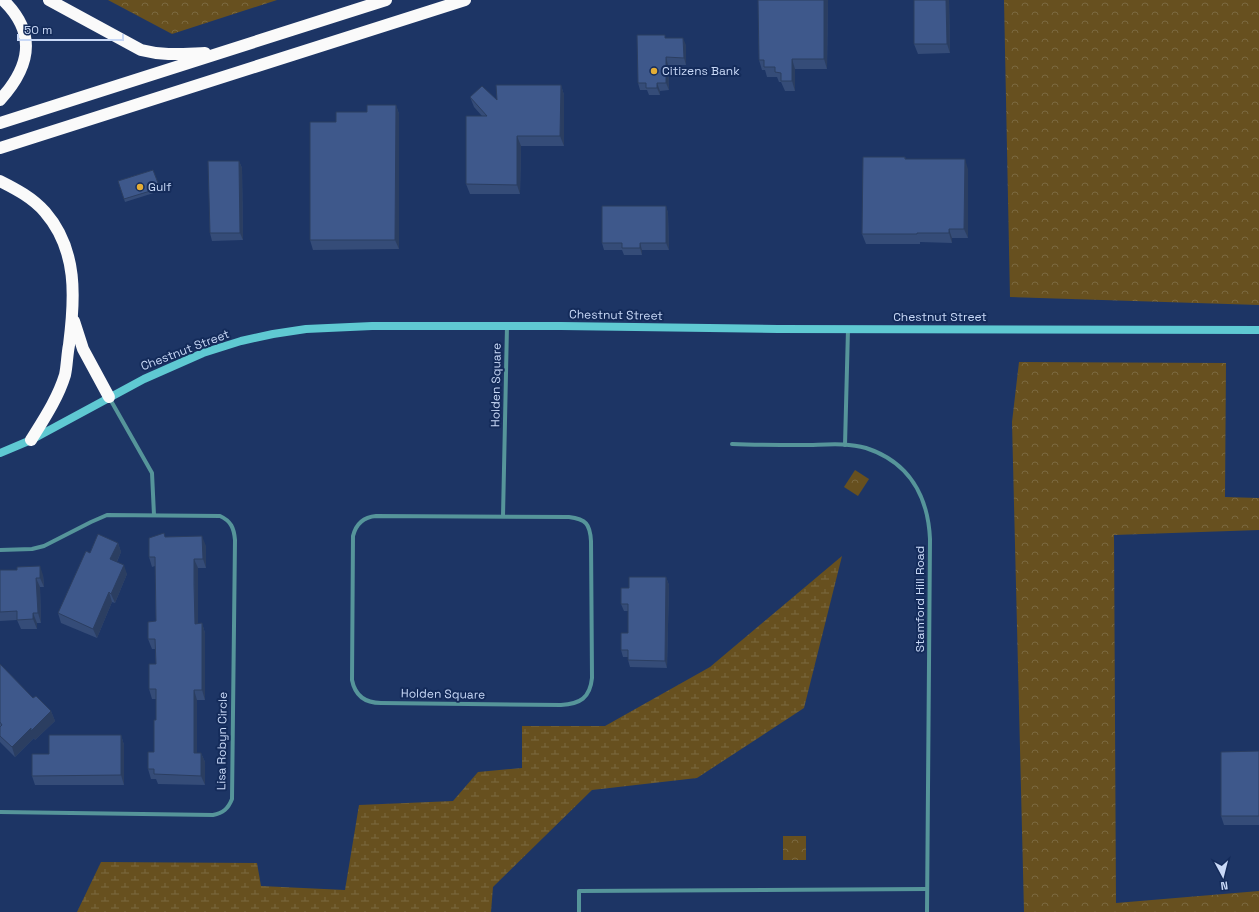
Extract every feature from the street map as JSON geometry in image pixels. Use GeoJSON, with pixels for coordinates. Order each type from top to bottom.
{"type":"FeatureCollection","features":[{"type":"Feature","properties":{"kind":"highway"},"geometry":{"type":"LineString","coordinates":[[0,100],[8,92],[21,71],[25,61],[26,51],[24,31],[20,21],[10,6],[3,0]]}},
{"type":"Feature","properties":{"kind":"highway"},"geometry":{"type":"LineString","coordinates":[[49,0],[141,50],[156,54],[169,55],[222,52]]}},
{"type":"Feature","properties":{"kind":"highway"},"geometry":{"type":"LineString","coordinates":[[0,124],[386,0]]}},
{"type":"Feature","properties":{"kind":"highway"},"geometry":{"type":"LineString","coordinates":[[0,148],[465,0]]}},
{"type":"Feature","properties":{"kind":"highway"},"geometry":{"type":"LineString","coordinates":[[0,180],[18,190],[44,211],[62,239],[68,253],[72,274],[73,316],[65,375],[51,408],[31,440]]}},
{"type":"Feature","properties":{"kind":"highway"},"geometry":{"type":"LineString","coordinates":[[73,316],[82,349],[109,397]]}},
{"type":"Feature","properties":{"kind":"street","name":"Chestnut Street"},"geometry":{"type":"LineString","coordinates":[[0,453],[31,440],[144,379],[203,353],[241,341],[273,334],[336,326],[1259,330]]}},
{"type":"Feature","properties":{"kind":"street","name":"Holden Square"},"geometry":{"type":"LineString","coordinates":[[503,516],[507,326]]}},
{"type":"Feature","properties":{"kind":"street"},"geometry":{"type":"LineString","coordinates":[[845,445],[848,329]]}},
{"type":"Feature","properties":{"kind":"street"},"geometry":{"type":"LineString","coordinates":[[109,397],[152,473],[154,515]]}},
{"type":"Feature","properties":{"kind":"street","name":"Stamford Hill Road"},"geometry":{"type":"LineString","coordinates":[[732,444],[845,445],[865,448],[882,455],[898,466],[910,477],[924,502],[929,526],[930,547],[927,912]]}},
{"type":"Feature","properties":{"kind":"street","name":"Lisa Robyn Circle"},"geometry":{"type":"LineString","coordinates":[[0,550],[32,549],[44,546],[107,515],[215,515],[225,518],[233,527],[235,540],[232,799],[226,809],[213,815],[0,812]]}},
{"type":"Feature","properties":{"kind":"street","name":"Holden Square"},"geometry":{"type":"LineString","coordinates":[[503,516],[569,516],[583,520],[588,526],[591,541],[592,678],[587,694],[579,702],[561,706],[381,703],[370,702],[361,697],[355,691],[352,680],[352,543],[356,526],[363,520],[372,517],[503,516]]}},
{"type":"Feature","properties":{"kind":"street"},"geometry":{"type":"LineString","coordinates":[[579,912],[579,891],[927,889]]}},
{"type":"Feature","properties":{"kind":"green space"},"geometry":{"type":"Polygon","coordinates":[[[108,0],[277,0],[172,34],[108,0]]]}},
{"type":"Feature","properties":{"kind":"green space"},"geometry":{"type":"Polygon","coordinates":[[[1004,0],[1259,0],[1259,305],[1010,297],[1004,0]]]}},
{"type":"Feature","properties":{"kind":"green space"},"geometry":{"type":"Polygon","coordinates":[[[1019,362],[1226,363],[1225,497],[1259,498],[1259,530],[1114,535],[1116,903],[1259,891],[1259,912],[1024,912],[1012,422],[1019,362]]]}},
{"type":"Feature","properties":{"kind":"green space"},"geometry":{"type":"Polygon","coordinates":[[[855,470],[869,479],[858,496],[844,487],[855,470]]]}},
{"type":"Feature","properties":{"kind":"green space"},"geometry":{"type":"Polygon","coordinates":[[[842,556],[804,708],[697,778],[592,790],[493,887],[491,912],[77,912],[101,862],[257,863],[261,886],[345,890],[359,805],[453,801],[478,772],[522,768],[522,726],[605,726],[710,667],[842,556]]]}},
{"type":"Feature","properties":{"kind":"green space"},"geometry":{"type":"Polygon","coordinates":[[[783,836],[806,836],[806,860],[783,860],[783,836]]]}},
{"type":"Feature","properties":{"kind":"building"},"geometry":{"type":"Polygon","coordinates":[[[758,0],[824,0],[824,59],[792,59],[792,81],[781,81],[781,73],[775,72],[775,67],[764,67],[764,60],[759,60],[758,0]]]}},
{"type":"Feature","properties":{"kind":"building"},"geometry":{"type":"Polygon","coordinates":[[[914,0],[946,0],[947,44],[914,44],[914,0]]]}},
{"type":"Feature","properties":{"kind":"building","name":"Citizens Bank"},"geometry":{"type":"Polygon","coordinates":[[[637,35],[665,35],[665,38],[683,38],[684,58],[666,57],[666,83],[657,83],[657,88],[646,88],[646,83],[638,83],[637,35]]]}},
{"type":"Feature","properties":{"kind":"building"},"geometry":{"type":"Polygon","coordinates":[[[496,85],[561,85],[560,136],[517,136],[517,185],[466,184],[466,116],[487,116],[470,97],[482,86],[497,100],[496,85]]]}},
{"type":"Feature","properties":{"kind":"building"},"geometry":{"type":"Polygon","coordinates":[[[367,105],[396,105],[395,240],[310,240],[310,122],[336,122],[336,112],[367,112],[367,105]]]}},
{"type":"Feature","properties":{"kind":"building"},"geometry":{"type":"Polygon","coordinates":[[[863,157],[965,159],[964,229],[949,229],[949,233],[862,234],[863,157]]]}},
{"type":"Feature","properties":{"kind":"building"},"geometry":{"type":"Polygon","coordinates":[[[208,161],[239,161],[240,233],[210,233],[208,161]]]}},
{"type":"Feature","properties":{"kind":"building","name":"Gulf"},"geometry":{"type":"Polygon","coordinates":[[[153,170],[160,188],[124,199],[118,181],[153,170]]]}},
{"type":"Feature","properties":{"kind":"building"},"geometry":{"type":"Polygon","coordinates":[[[602,206],[666,206],[666,243],[640,243],[640,248],[622,248],[622,243],[602,243],[602,206]]]}},
{"type":"Feature","properties":{"kind":"building"},"geometry":{"type":"Polygon","coordinates":[[[164,533],[165,537],[202,536],[203,559],[194,559],[195,624],[202,623],[202,690],[194,690],[194,753],[201,753],[201,776],[154,774],[154,769],[148,769],[148,752],[154,752],[154,720],[156,720],[156,689],[149,689],[149,664],[156,664],[155,639],[148,639],[148,622],[156,621],[155,557],[149,557],[149,538],[164,533]]]}},
{"type":"Feature","properties":{"kind":"building"},"geometry":{"type":"Polygon","coordinates":[[[98,534],[118,543],[110,559],[124,565],[111,594],[109,592],[93,629],[58,613],[86,551],[90,553],[98,534]]]}},
{"type":"Feature","properties":{"kind":"building"},"geometry":{"type":"Polygon","coordinates":[[[40,566],[40,578],[36,578],[38,613],[33,613],[33,619],[17,620],[17,611],[0,612],[0,570],[17,570],[17,567],[40,566]]]}},
{"type":"Feature","properties":{"kind":"building"},"geometry":{"type":"Polygon","coordinates":[[[629,577],[666,577],[665,661],[628,660],[628,650],[621,650],[621,633],[628,633],[628,604],[621,604],[621,588],[629,588],[629,577]]]}},
{"type":"Feature","properties":{"kind":"building"},"geometry":{"type":"Polygon","coordinates":[[[0,664],[33,698],[36,696],[51,711],[12,747],[0,736],[0,727],[2,725],[0,722],[0,664]]]}},
{"type":"Feature","properties":{"kind":"building"},"geometry":{"type":"Polygon","coordinates":[[[49,735],[121,735],[121,775],[32,776],[32,754],[49,754],[49,735]]]}},
{"type":"Feature","properties":{"kind":"building"},"geometry":{"type":"Polygon","coordinates":[[[1259,751],[1259,816],[1221,816],[1221,752],[1259,751]]]}},
{"type":"Feature","properties":{"kind":"place","name":"Citizens Bank"},"geometry":{"type":"Point","coordinates":[654,71]}},
{"type":"Feature","properties":{"kind":"place","name":"Gulf"},"geometry":{"type":"Point","coordinates":[140,187]}}]}
